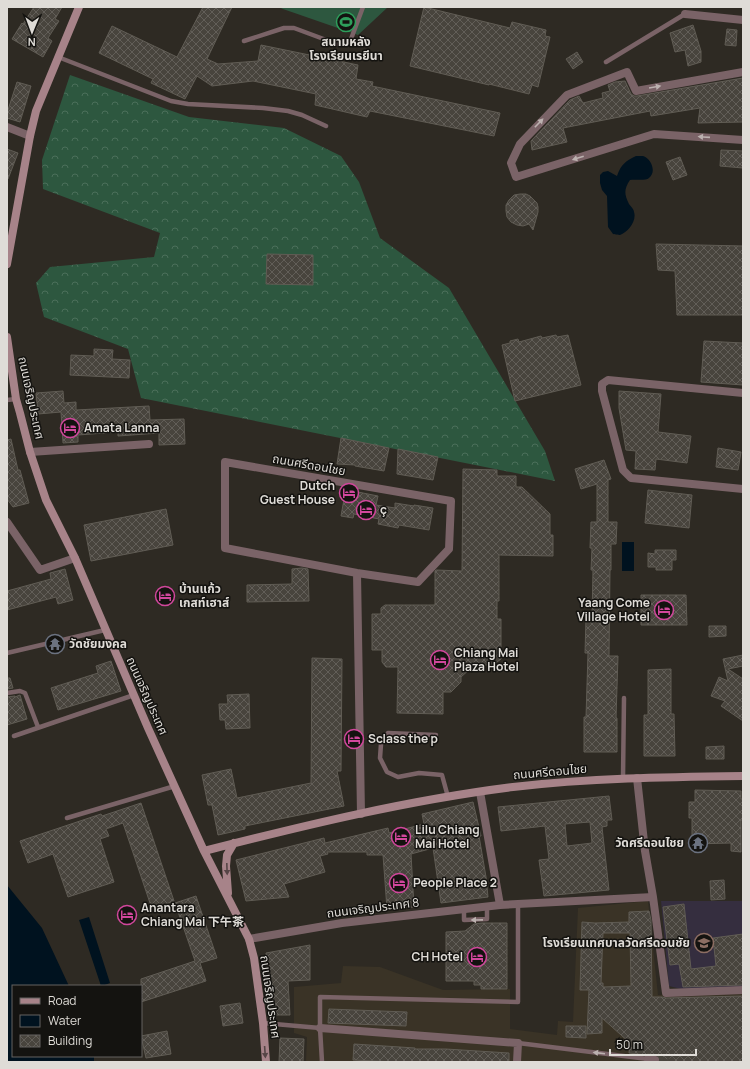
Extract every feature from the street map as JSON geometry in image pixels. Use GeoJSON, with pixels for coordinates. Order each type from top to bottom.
{"type":"FeatureCollection","features":[{"type":"Feature","properties":{"kind":"street"},"geometry":{"type":"LineString","coordinates":[[7,264],[30,136],[36,111],[79,7]]}},
{"type":"Feature","properties":{"kind":"street"},"geometry":{"type":"LineString","coordinates":[[685,14],[695,7]]}},
{"type":"Feature","properties":{"kind":"street"},"geometry":{"type":"LineString","coordinates":[[685,14],[743,20]]}},
{"type":"Feature","properties":{"kind":"street"},"geometry":{"type":"LineString","coordinates":[[743,72],[636,91],[627,72],[567,95],[520,144],[511,163],[516,178],[654,134],[743,140]]}},
{"type":"Feature","properties":{"kind":"street"},"geometry":{"type":"LineString","coordinates":[[7,127],[30,136]]}},
{"type":"Feature","properties":{"kind":"street","name":"ถนนเจริญประเทศ"},"geometry":{"type":"LineString","coordinates":[[7,338],[16,399],[30,452],[46,500],[75,558],[105,630],[204,851],[249,939],[254,958],[263,1023],[266,1062]]}},
{"type":"Feature","properties":{"kind":"street"},"geometry":{"type":"LineString","coordinates":[[743,393],[608,380],[602,384],[602,391],[623,470],[631,478],[743,489]]}},
{"type":"Feature","properties":{"kind":"street"},"geometry":{"type":"LineString","coordinates":[[30,452],[149,444]]}},
{"type":"Feature","properties":{"kind":"street","name":"ถนนศรีดอนไชย"},"geometry":{"type":"LineString","coordinates":[[225,462],[451,501],[449,549],[418,582],[357,573],[226,548],[225,462]]}},
{"type":"Feature","properties":{"kind":"street"},"geometry":{"type":"LineString","coordinates":[[7,522],[40,570],[75,558]]}},
{"type":"Feature","properties":{"kind":"street"},"geometry":{"type":"LineString","coordinates":[[357,573],[361,814]]}},
{"type":"Feature","properties":{"kind":"street","name":"ถนนศรีดอนไชย"},"geometry":{"type":"LineString","coordinates":[[204,851],[361,814],[480,792],[556,783],[623,778],[743,776]]}},
{"type":"Feature","properties":{"kind":"street"},"geometry":{"type":"LineString","coordinates":[[637,778],[645,851],[666,992],[743,990]]}},
{"type":"Feature","properties":{"kind":"street"},"geometry":{"type":"LineString","coordinates":[[480,792],[500,906]]}},
{"type":"Feature","properties":{"kind":"street"},"geometry":{"type":"LineString","coordinates":[[228,896],[226,866],[227,855],[234,844]]}},
{"type":"Feature","properties":{"kind":"street","name":"ถนนเจริญประเทศ 8"},"geometry":{"type":"LineString","coordinates":[[249,939],[342,923],[464,909],[653,897]]}},
{"type":"Feature","properties":{"kind":"street"},"geometry":{"type":"LineString","coordinates":[[320,1028],[518,1043],[517,1062]]}},
{"type":"Feature","properties":{"kind":"lane"},"geometry":{"type":"LineString","coordinates":[[244,41],[284,28],[294,28],[337,44],[343,44],[352,38],[363,7]]}},
{"type":"Feature","properties":{"kind":"lane"},"geometry":{"type":"LineString","coordinates":[[606,62],[685,14]]}},
{"type":"Feature","properties":{"kind":"lane"},"geometry":{"type":"LineString","coordinates":[[58,56],[171,100],[188,104],[263,108],[288,111],[302,115],[326,126]]}},
{"type":"Feature","properties":{"kind":"lane"},"geometry":{"type":"LineString","coordinates":[[7,400],[16,399]]}},
{"type":"Feature","properties":{"kind":"lane"},"geometry":{"type":"LineString","coordinates":[[7,653],[105,630]]}},
{"type":"Feature","properties":{"kind":"lane"},"geometry":{"type":"LineString","coordinates":[[7,693],[20,691],[25,693],[38,728]]}},
{"type":"Feature","properties":{"kind":"lane"},"geometry":{"type":"LineString","coordinates":[[14,736],[134,695]]}},
{"type":"Feature","properties":{"kind":"lane"},"geometry":{"type":"LineString","coordinates":[[623,778],[624,698]]}},
{"type":"Feature","properties":{"kind":"lane"},"geometry":{"type":"LineString","coordinates":[[436,735],[388,733],[381,744],[380,758],[387,772],[398,777],[419,773],[442,775],[448,797]]}},
{"type":"Feature","properties":{"kind":"lane"},"geometry":{"type":"LineString","coordinates":[[67,818],[174,786]]}},
{"type":"Feature","properties":{"kind":"lane"},"geometry":{"type":"LineString","coordinates":[[322,1062],[320,997],[518,1002],[518,905]]}},
{"type":"Feature","properties":{"kind":"lane"},"geometry":{"type":"LineString","coordinates":[[464,909],[464,920],[487,919],[487,907]]}},
{"type":"Feature","properties":{"kind":"lane"},"geometry":{"type":"LineString","coordinates":[[263,1023],[320,1028]]}},
{"type":"Feature","properties":{"kind":"lane"},"geometry":{"type":"LineString","coordinates":[[518,1043],[650,1060]]}},
{"type":"Feature","properties":{"kind":"shaded area"},"geometry":{"type":"Polygon","coordinates":[[[648,901],[658,995],[743,992],[743,1062],[306,1062],[307,1037],[294,1033],[294,987],[341,983],[343,966],[380,967],[443,990],[510,989],[510,1029],[557,1035],[558,1021],[573,1022],[578,908],[648,901]]]}},
{"type":"Feature","properties":{"kind":"shaded area","name":"โรงเรียนเทศบาลวัดศรีดอนชัย"},"geometry":{"type":"Polygon","coordinates":[[[661,901],[743,901],[743,987],[681,989],[669,986],[661,901]]]}},
{"type":"Feature","properties":{"kind":"green space","name":"สนามหลัง โรงเรียนเรยีนา"},"geometry":{"type":"Polygon","coordinates":[[[279,7],[388,7],[358,35],[279,7]]]}},
{"type":"Feature","properties":{"kind":"green space"},"geometry":{"type":"Polygon","coordinates":[[[70,75],[189,117],[284,128],[341,156],[359,182],[380,238],[449,288],[545,451],[555,481],[141,398],[128,349],[44,317],[36,283],[50,267],[154,257],[160,233],[43,189],[42,160],[70,75]]]}},
{"type":"Feature","properties":{"kind":"water"},"geometry":{"type":"Polygon","coordinates":[[[636,156],[646,157],[651,162],[653,172],[648,179],[630,180],[626,189],[626,197],[634,211],[634,219],[629,229],[623,234],[613,234],[608,227],[607,196],[602,190],[600,175],[603,172],[608,171],[617,176],[624,163],[636,156]]]}},
{"type":"Feature","properties":{"kind":"water"},"geometry":{"type":"Polygon","coordinates":[[[622,542],[634,542],[634,571],[622,571],[622,542]]]}},
{"type":"Feature","properties":{"kind":"water"},"geometry":{"type":"Polygon","coordinates":[[[7,885],[42,928],[69,985],[12,985],[12,1057],[94,1057],[94,1062],[7,1062],[7,885]]]}},
{"type":"Feature","properties":{"kind":"water"},"geometry":{"type":"Polygon","coordinates":[[[89,917],[110,983],[101,985],[79,920],[89,917]]]}},
{"type":"Feature","properties":{"kind":"building"},"geometry":{"type":"Polygon","coordinates":[[[34,7],[62,7],[55,19],[59,21],[48,38],[52,41],[43,57],[12,39],[34,7]]]}},
{"type":"Feature","properties":{"kind":"building"},"geometry":{"type":"Polygon","coordinates":[[[203,7],[232,7],[207,59],[218,64],[258,61],[261,45],[358,65],[356,79],[373,82],[372,86],[500,113],[494,136],[370,111],[367,117],[315,105],[316,94],[253,81],[212,86],[197,76],[185,99],[151,83],[153,79],[99,53],[112,26],[177,57],[203,7]]]}},
{"type":"Feature","properties":{"kind":"building"},"geometry":{"type":"Polygon","coordinates":[[[424,7],[510,28],[512,22],[546,30],[545,36],[550,37],[538,87],[532,85],[529,94],[410,66],[424,7]]]}},
{"type":"Feature","properties":{"kind":"building"},"geometry":{"type":"Polygon","coordinates":[[[693,25],[701,51],[701,62],[688,66],[685,50],[675,52],[670,33],[693,25]]]}},
{"type":"Feature","properties":{"kind":"building"},"geometry":{"type":"Polygon","coordinates":[[[727,29],[737,30],[736,46],[725,45],[727,29]]]}},
{"type":"Feature","properties":{"kind":"building"},"geometry":{"type":"Polygon","coordinates":[[[577,52],[583,62],[573,69],[566,59],[577,52]]]}},
{"type":"Feature","properties":{"kind":"building"},"geometry":{"type":"Polygon","coordinates":[[[743,78],[743,122],[698,123],[700,108],[651,116],[650,111],[563,128],[567,142],[532,150],[531,141],[570,100],[579,96],[583,103],[603,98],[602,93],[610,91],[608,85],[615,82],[625,81],[631,94],[637,96],[743,78]]]}},
{"type":"Feature","properties":{"kind":"building"},"geometry":{"type":"Polygon","coordinates":[[[17,82],[31,86],[20,122],[7,118],[7,113],[17,82]]]}},
{"type":"Feature","properties":{"kind":"building"},"geometry":{"type":"Polygon","coordinates":[[[7,149],[18,153],[8,179],[7,179],[7,149]]]}},
{"type":"Feature","properties":{"kind":"building"},"geometry":{"type":"Polygon","coordinates":[[[721,150],[743,151],[743,168],[720,166],[721,150]]]}},
{"type":"Feature","properties":{"kind":"building"},"geometry":{"type":"Polygon","coordinates":[[[680,157],[687,175],[673,180],[666,162],[680,157]]]}},
{"type":"Feature","properties":{"kind":"building"},"geometry":{"type":"Polygon","coordinates":[[[520,194],[530,196],[537,203],[538,212],[533,230],[529,224],[523,226],[517,225],[511,222],[507,217],[506,205],[514,195],[520,194]]]}},
{"type":"Feature","properties":{"kind":"building"},"geometry":{"type":"Polygon","coordinates":[[[656,244],[743,246],[743,315],[677,315],[675,271],[658,270],[656,244]]]}},
{"type":"Feature","properties":{"kind":"building"},"geometry":{"type":"Polygon","coordinates":[[[267,254],[313,255],[313,285],[266,284],[267,254]]]}},
{"type":"Feature","properties":{"kind":"building"},"geometry":{"type":"Polygon","coordinates":[[[556,335],[557,337],[568,335],[581,385],[515,401],[502,345],[518,339],[519,342],[541,336],[542,338],[556,335]]]}},
{"type":"Feature","properties":{"kind":"building"},"geometry":{"type":"Polygon","coordinates":[[[704,341],[743,343],[743,385],[701,382],[704,341]]]}},
{"type":"Feature","properties":{"kind":"building"},"geometry":{"type":"Polygon","coordinates":[[[94,349],[113,350],[112,359],[130,360],[129,378],[70,375],[71,355],[94,356],[94,349]]]}},
{"type":"Feature","properties":{"kind":"building"},"geometry":{"type":"Polygon","coordinates":[[[63,391],[64,403],[76,402],[76,410],[149,406],[150,420],[184,419],[185,444],[159,445],[159,433],[118,436],[118,432],[78,435],[78,442],[63,443],[61,412],[38,414],[36,393],[63,391]]]}},
{"type":"Feature","properties":{"kind":"building"},"geometry":{"type":"Polygon","coordinates":[[[619,391],[661,394],[658,432],[691,436],[687,463],[656,459],[655,470],[635,469],[636,451],[626,450],[619,408],[619,391]]]}},
{"type":"Feature","properties":{"kind":"building"},"geometry":{"type":"Polygon","coordinates":[[[341,438],[389,448],[384,471],[355,465],[337,464],[341,438]]]}},
{"type":"Feature","properties":{"kind":"building"},"geometry":{"type":"Polygon","coordinates":[[[11,439],[18,470],[20,470],[29,503],[13,507],[7,499],[7,440],[11,439]]]}},
{"type":"Feature","properties":{"kind":"building"},"geometry":{"type":"Polygon","coordinates":[[[718,448],[741,452],[738,470],[716,467],[718,448]]]}},
{"type":"Feature","properties":{"kind":"building"},"geometry":{"type":"Polygon","coordinates":[[[398,449],[438,457],[433,480],[397,474],[398,449]]]}},
{"type":"Feature","properties":{"kind":"building"},"geometry":{"type":"Polygon","coordinates":[[[604,460],[611,479],[608,480],[608,522],[617,522],[616,544],[611,544],[609,656],[618,656],[616,718],[617,752],[584,752],[584,717],[586,717],[588,653],[585,653],[586,618],[592,618],[593,570],[591,570],[592,548],[590,548],[591,522],[597,522],[597,484],[581,489],[575,469],[604,460]]]}},
{"type":"Feature","properties":{"kind":"building"},"geometry":{"type":"Polygon","coordinates":[[[463,469],[497,470],[497,476],[516,476],[516,487],[522,487],[550,514],[550,535],[553,535],[553,556],[499,555],[499,601],[497,601],[497,619],[501,619],[501,659],[493,665],[479,665],[477,668],[471,668],[461,677],[461,682],[451,692],[443,692],[443,714],[397,713],[398,667],[386,667],[382,662],[382,650],[372,650],[372,614],[381,614],[381,608],[385,605],[435,605],[435,571],[462,571],[463,469]]]}},
{"type":"Feature","properties":{"kind":"building"},"geometry":{"type":"Polygon","coordinates":[[[346,488],[378,496],[376,505],[395,508],[395,503],[433,508],[429,530],[399,525],[398,528],[378,524],[379,519],[354,514],[353,518],[341,516],[346,488]]]}},
{"type":"Feature","properties":{"kind":"building"},"geometry":{"type":"Polygon","coordinates":[[[648,490],[692,495],[689,528],[645,523],[648,490]]]}},
{"type":"Feature","properties":{"kind":"building"},"geometry":{"type":"Polygon","coordinates":[[[166,509],[173,545],[91,561],[84,525],[166,509]]]}},
{"type":"Feature","properties":{"kind":"building"},"geometry":{"type":"Polygon","coordinates":[[[655,550],[676,550],[676,560],[672,560],[672,570],[656,570],[656,567],[648,567],[648,553],[655,554],[655,550]]]}},
{"type":"Feature","properties":{"kind":"building"},"geometry":{"type":"Polygon","coordinates":[[[65,569],[73,600],[58,604],[56,597],[7,610],[7,591],[51,579],[50,573],[65,569]]]}},
{"type":"Feature","properties":{"kind":"building"},"geometry":{"type":"Polygon","coordinates":[[[292,569],[308,569],[309,601],[247,602],[247,585],[292,584],[292,569]]]}},
{"type":"Feature","properties":{"kind":"building","name":"Yaang Come Village Hotel"},"geometry":{"type":"Polygon","coordinates":[[[641,595],[686,595],[687,625],[641,625],[641,595]]]}},
{"type":"Feature","properties":{"kind":"building"},"geometry":{"type":"Polygon","coordinates":[[[709,626],[726,626],[726,636],[709,637],[709,626]]]}},
{"type":"Feature","properties":{"kind":"building"},"geometry":{"type":"Polygon","coordinates":[[[743,655],[743,666],[728,669],[743,679],[743,721],[721,706],[725,701],[711,696],[719,677],[728,681],[723,659],[743,655]]]}},
{"type":"Feature","properties":{"kind":"building"},"geometry":{"type":"Polygon","coordinates":[[[312,658],[342,659],[341,771],[337,771],[344,806],[245,826],[245,829],[218,835],[212,805],[208,805],[202,775],[231,769],[237,798],[311,783],[312,658]]]}},
{"type":"Feature","properties":{"kind":"building"},"geometry":{"type":"Polygon","coordinates":[[[111,661],[121,691],[58,710],[51,688],[98,673],[96,666],[111,661]]]}},
{"type":"Feature","properties":{"kind":"building"},"geometry":{"type":"Polygon","coordinates":[[[671,669],[671,714],[674,714],[675,756],[644,756],[644,715],[648,715],[648,670],[671,669]]]}},
{"type":"Feature","properties":{"kind":"building"},"geometry":{"type":"Polygon","coordinates":[[[7,678],[10,678],[13,688],[7,689],[7,678]]]}},
{"type":"Feature","properties":{"kind":"building"},"geometry":{"type":"Polygon","coordinates":[[[249,694],[250,728],[226,729],[225,720],[220,720],[219,704],[228,704],[227,695],[249,694]]]}},
{"type":"Feature","properties":{"kind":"building"},"geometry":{"type":"Polygon","coordinates":[[[20,695],[27,719],[7,725],[7,697],[15,697],[20,695]]]}},
{"type":"Feature","properties":{"kind":"building"},"geometry":{"type":"Polygon","coordinates":[[[724,746],[724,759],[706,759],[706,747],[724,746]]]}},
{"type":"Feature","properties":{"kind":"building"},"geometry":{"type":"Polygon","coordinates":[[[695,790],[741,791],[741,799],[743,799],[743,820],[741,820],[741,852],[731,851],[731,843],[692,844],[692,818],[689,818],[689,802],[695,802],[695,790]]]}},
{"type":"Feature","properties":{"kind":"building"},"geometry":{"type":"Polygon","coordinates":[[[609,796],[612,820],[607,820],[607,826],[602,827],[609,890],[544,896],[539,860],[549,859],[545,826],[501,831],[498,807],[609,796]],[[590,822],[565,824],[567,846],[592,843],[590,822]]]}},
{"type":"Feature","properties":{"kind":"building"},"geometry":{"type":"Polygon","coordinates":[[[473,802],[481,836],[479,836],[488,897],[441,903],[433,848],[411,854],[414,907],[387,909],[383,855],[367,855],[367,852],[327,852],[328,854],[320,856],[325,872],[284,884],[289,897],[246,901],[236,860],[324,838],[325,843],[388,828],[389,833],[424,824],[422,814],[473,802]]]}},
{"type":"Feature","properties":{"kind":"building"},"geometry":{"type":"Polygon","coordinates":[[[141,803],[174,901],[152,909],[123,823],[106,829],[109,836],[100,839],[114,882],[68,897],[53,854],[28,863],[20,841],[101,814],[102,816],[141,803]]]}},
{"type":"Feature","properties":{"kind":"building"},"geometry":{"type":"Polygon","coordinates":[[[724,880],[725,899],[711,900],[710,881],[724,880]]]}},
{"type":"Feature","properties":{"kind":"building"},"geometry":{"type":"Polygon","coordinates":[[[196,896],[217,958],[200,963],[206,981],[142,1002],[141,979],[195,961],[175,903],[196,896]]]}},
{"type":"Feature","properties":{"kind":"building"},"geometry":{"type":"Polygon","coordinates":[[[684,904],[691,969],[716,966],[713,938],[743,934],[743,985],[683,987],[679,964],[670,965],[663,907],[684,904]]]}},
{"type":"Feature","properties":{"kind":"building"},"geometry":{"type":"Polygon","coordinates":[[[649,911],[651,920],[652,997],[743,996],[743,1062],[660,1062],[660,1058],[656,1055],[629,1053],[630,1043],[602,1018],[602,1033],[587,1034],[589,990],[580,990],[582,922],[629,922],[629,912],[649,911]],[[603,933],[601,983],[603,983],[603,987],[631,986],[630,933],[603,933]]]}},
{"type":"Feature","properties":{"kind":"building","name":"CH Hotel"},"geometry":{"type":"Polygon","coordinates":[[[507,923],[507,989],[481,989],[481,985],[474,985],[474,981],[446,981],[446,932],[465,931],[474,924],[507,923]]]}},
{"type":"Feature","properties":{"kind":"building"},"geometry":{"type":"Polygon","coordinates":[[[310,945],[310,980],[288,981],[290,1015],[269,1015],[266,953],[310,945]]]}},
{"type":"Feature","properties":{"kind":"building"},"geometry":{"type":"Polygon","coordinates":[[[240,1003],[243,1023],[223,1026],[220,1006],[240,1003]]]}},
{"type":"Feature","properties":{"kind":"building"},"geometry":{"type":"Polygon","coordinates":[[[329,1009],[407,1012],[406,1026],[328,1023],[329,1009]]]}},
{"type":"Feature","properties":{"kind":"building"},"geometry":{"type":"Polygon","coordinates":[[[566,1026],[586,1026],[586,1038],[566,1037],[566,1026]]]}},
{"type":"Feature","properties":{"kind":"building"},"geometry":{"type":"Polygon","coordinates":[[[167,1031],[171,1054],[146,1058],[142,1036],[167,1031]]]}},
{"type":"Feature","properties":{"kind":"building"},"geometry":{"type":"Polygon","coordinates":[[[280,1038],[304,1039],[303,1062],[279,1062],[280,1038]]]}},
{"type":"Feature","properties":{"kind":"building"},"geometry":{"type":"Polygon","coordinates":[[[354,1044],[415,1049],[446,1049],[509,1053],[509,1062],[397,1062],[353,1060],[354,1044]]]}},
{"type":"Feature","properties":{"kind":"tunnel"},"geometry":{"type":"LineString","coordinates":[[655,1060],[669,1062]]}},
{"type":"Feature","properties":{"kind":"place","name":"สนามหลัง โรงเรียนเรยีนา"},"geometry":{"type":"Point","coordinates":[346,22]}},
{"type":"Feature","properties":{"kind":"place","name":"Amata Lanna"},"geometry":{"type":"Point","coordinates":[70,428]}},
{"type":"Feature","properties":{"kind":"place","name":"Dutch Guest House"},"geometry":{"type":"Point","coordinates":[349,493]}},
{"type":"Feature","properties":{"kind":"place","name":"ç"},"geometry":{"type":"Point","coordinates":[366,510]}},
{"type":"Feature","properties":{"kind":"place","name":"บ้านแก้ว เกสท์เฮาส์"},"geometry":{"type":"Point","coordinates":[165,596]}},
{"type":"Feature","properties":{"kind":"place","name":"Yaang Come Village Hotel"},"geometry":{"type":"Point","coordinates":[664,610]}},
{"type":"Feature","properties":{"kind":"place","name":"วัดชัยมงคล"},"geometry":{"type":"Point","coordinates":[55,644]}},
{"type":"Feature","properties":{"kind":"place","name":"Chiang Mai Plaza Hotel"},"geometry":{"type":"Point","coordinates":[440,660]}},
{"type":"Feature","properties":{"kind":"place","name":"Sclass the p"},"geometry":{"type":"Point","coordinates":[354,739]}},
{"type":"Feature","properties":{"kind":"place","name":"Lilu Chiang Mai Hotel"},"geometry":{"type":"Point","coordinates":[401,837]}},
{"type":"Feature","properties":{"kind":"place","name":"วัดศรีดอนไชย"},"geometry":{"type":"Point","coordinates":[698,843]}},
{"type":"Feature","properties":{"kind":"place","name":"People Place 2"},"geometry":{"type":"Point","coordinates":[399,883]}},
{"type":"Feature","properties":{"kind":"place","name":"Anantara Chiang Mai 下午茶"},"geometry":{"type":"Point","coordinates":[127,915]}},
{"type":"Feature","properties":{"kind":"place","name":"โรงเรียนเทศบาลวัดศรีดอนชัย"},"geometry":{"type":"Point","coordinates":[704,943]}},
{"type":"Feature","properties":{"kind":"place","name":"CH Hotel"},"geometry":{"type":"Point","coordinates":[477,957]}}]}
